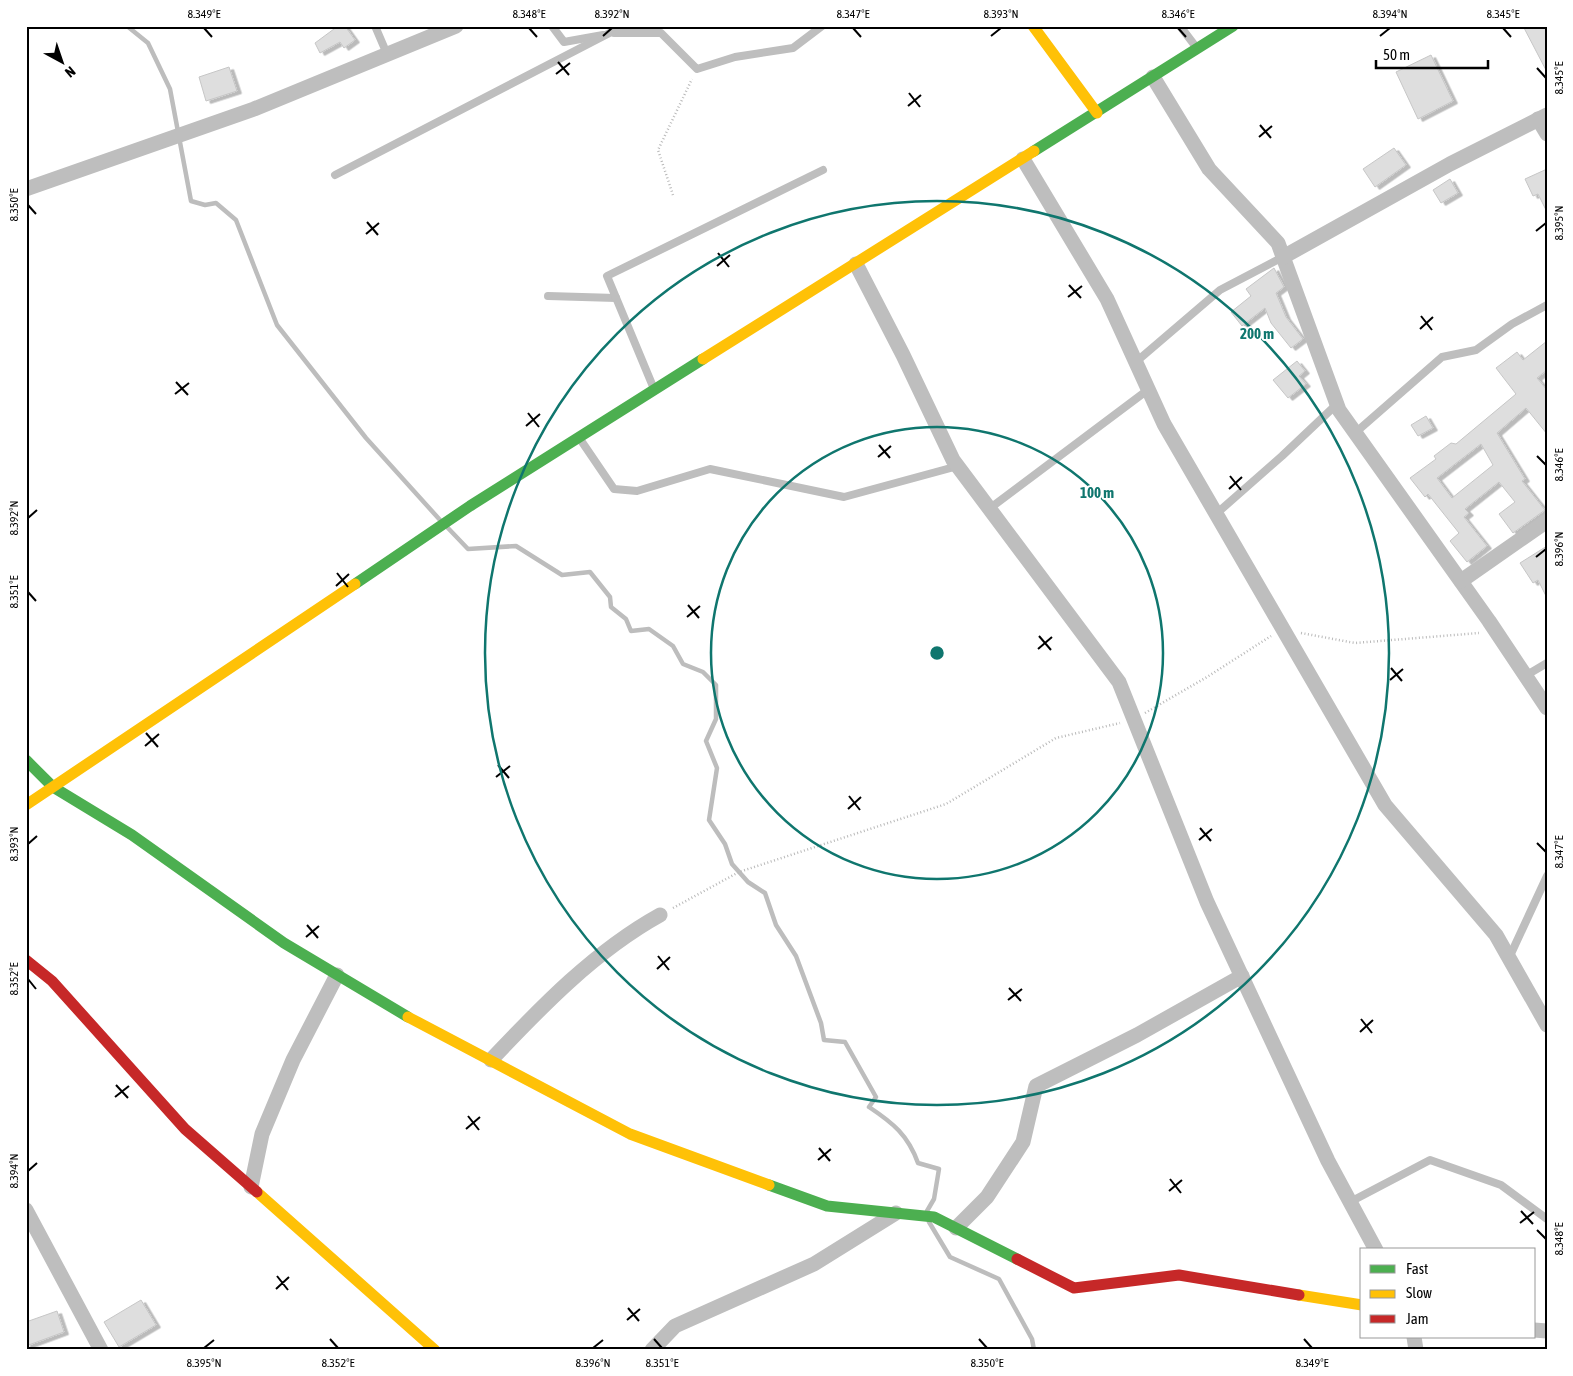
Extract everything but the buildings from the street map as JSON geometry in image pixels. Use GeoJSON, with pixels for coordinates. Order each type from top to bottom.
{"type":"FeatureCollection","features":[{"type":"Feature","properties":{"kind":"street"},"geometry":{"type":"LineString","coordinates":[[26,189],[211,125],[387,54],[437,30],[456,26]]}},
{"type":"Feature","properties":{"kind":"street"},"geometry":{"type":"LineString","coordinates":[[1032,26],[1096,113]]}},
{"type":"Feature","properties":{"kind":"street"},"geometry":{"type":"LineString","coordinates":[[26,805],[366,576],[536,465],[1234,26]]}},
{"type":"Feature","properties":{"kind":"street"},"geometry":{"type":"LineString","coordinates":[[1153,77],[1209,168],[1278,243],[1337,404],[1355,433],[1461,581],[1547,708]]}},
{"type":"Feature","properties":{"kind":"street"},"geometry":{"type":"LineString","coordinates":[[1283,257],[1450,164],[1543,117],[1547,134]]}},
{"type":"Feature","properties":{"kind":"street"},"geometry":{"type":"LineString","coordinates":[[1023,160],[1107,298],[1164,424],[1281,629],[1385,805],[1496,935],[1547,1025]]}},
{"type":"Feature","properties":{"kind":"street"},"geometry":{"type":"LineString","coordinates":[[856,264],[904,355],[958,466],[1119,682],[1207,902],[1328,1161],[1375,1248]]}},
{"type":"Feature","properties":{"kind":"street"},"geometry":{"type":"LineString","coordinates":[[1461,581],[1547,520]]}},
{"type":"Feature","properties":{"kind":"street"},"geometry":{"type":"LineString","coordinates":[[26,760],[53,787],[132,835],[284,943],[337,976],[389,1007],[630,1134],[827,1206],[934,1217],[1074,1288],[1179,1275],[1360,1304]]}},
{"type":"Feature","properties":{"kind":"street"},"geometry":{"type":"LineString","coordinates":[[491,1060],[548,1000],[636,928],[660,915]]}},
{"type":"Feature","properties":{"kind":"street"},"geometry":{"type":"LineString","coordinates":[[26,960],[52,981],[185,1130],[251,1187],[426,1347]]}},
{"type":"Feature","properties":{"kind":"street"},"geometry":{"type":"LineString","coordinates":[[251,1187],[262,1134],[293,1060],[337,976]]}},
{"type":"Feature","properties":{"kind":"street"},"geometry":{"type":"LineString","coordinates":[[956,1228],[987,1197],[1023,1142],[1036,1086],[1137,1035],[1242,976]]}},
{"type":"Feature","properties":{"kind":"street"},"geometry":{"type":"LineString","coordinates":[[26,1210],[101,1350]]}},
{"type":"Feature","properties":{"kind":"street"},"geometry":{"type":"LineString","coordinates":[[652,1350],[675,1326],[814,1264],[896,1213]]}},
{"type":"Feature","properties":{"kind":"lane"},"geometry":{"type":"LineString","coordinates":[[375,26],[387,54]]}},
{"type":"Feature","properties":{"kind":"lane"},"geometry":{"type":"LineString","coordinates":[[552,26],[564,42],[612,33],[661,33],[696,69],[735,57],[793,48],[822,26]]}},
{"type":"Feature","properties":{"kind":"lane"},"geometry":{"type":"LineString","coordinates":[[335,175],[623,26]]}},
{"type":"Feature","properties":{"kind":"lane"},"geometry":{"type":"LineString","coordinates":[[1180,26],[1198,49]]}},
{"type":"Feature","properties":{"kind":"lane"},"geometry":{"type":"LineString","coordinates":[[654,391],[606,276],[823,170]]}},
{"type":"Feature","properties":{"kind":"lane"},"geometry":{"type":"LineString","coordinates":[[1137,362],[1220,290],[1283,257]]}},
{"type":"Feature","properties":{"kind":"lane"},"geometry":{"type":"LineString","coordinates":[[548,296],[616,298]]}},
{"type":"Feature","properties":{"kind":"lane"},"geometry":{"type":"LineString","coordinates":[[1355,433],[1442,357],[1476,350],[1512,324],[1547,305]]}},
{"type":"Feature","properties":{"kind":"lane"},"geometry":{"type":"LineString","coordinates":[[989,509],[1149,389]]}},
{"type":"Feature","properties":{"kind":"lane"},"geometry":{"type":"LineString","coordinates":[[1216,514],[1337,404]]}},
{"type":"Feature","properties":{"kind":"lane"},"geometry":{"type":"LineString","coordinates":[[580,438],[614,489],[637,491],[710,468],[844,497],[958,466]]}},
{"type":"Feature","properties":{"kind":"lane"},"geometry":{"type":"LineString","coordinates":[[1524,676],[1547,663]]}},
{"type":"Feature","properties":{"kind":"lane"},"geometry":{"type":"LineString","coordinates":[[1509,958],[1547,876]]}},
{"type":"Feature","properties":{"kind":"lane"},"geometry":{"type":"LineString","coordinates":[[1350,1202],[1430,1160],[1501,1185],[1547,1219]]}},
{"type":"Feature","properties":{"kind":"path"},"geometry":{"type":"LineString","coordinates":[[673,195],[658,150],[696,69]]}},
{"type":"Feature","properties":{"kind":"path"},"geometry":{"type":"LineString","coordinates":[[660,915],[739,872],[946,804],[1056,738],[1134,720],[1207,677],[1281,629],[1355,643],[1496,632]]}},
{"type":"Feature","properties":{"kind":"waterway"},"geometry":{"type":"LineString","coordinates":[[127,26],[148,43],[170,89],[191,201],[205,205],[216,203],[236,220],[277,325],[366,438],[440,520]]}},
{"type":"Feature","properties":{"kind":"waterway"},"geometry":{"type":"LineString","coordinates":[[447,527],[468,549],[516,546],[562,575],[590,572],[610,597],[611,607],[626,619],[631,631],[649,629],[673,646],[683,664],[703,672],[716,685],[716,719],[706,741],[717,768],[709,820],[725,844],[732,864],[748,882],[765,893],[776,925],[796,956],[821,1023],[824,1040],[845,1042],[876,1097],[869,1107],[899,1130],[914,1153],[918,1163],[939,1169],[934,1199],[927,1211]]}},
{"type":"Feature","properties":{"kind":"waterway"},"geometry":{"type":"LineString","coordinates":[[929,1222],[950,1257],[999,1279],[1032,1339],[1034,1350]]}},
{"type":"Feature","properties":{"kind":"traffic: fast"},"geometry":{"type":"LineString","coordinates":[[1034,151],[1233,26]]}},
{"type":"Feature","properties":{"kind":"traffic: fast"},"geometry":{"type":"LineString","coordinates":[[355,584],[470,506],[703,359]]}},
{"type":"Feature","properties":{"kind":"traffic: fast"},"geometry":{"type":"LineString","coordinates":[[26,760],[53,787],[132,835],[284,943],[408,1017]]}},
{"type":"Feature","properties":{"kind":"traffic: fast"},"geometry":{"type":"LineString","coordinates":[[769,1185],[827,1206],[934,1217],[1017,1259]]}},
{"type":"Feature","properties":{"kind":"traffic: slow"},"geometry":{"type":"LineString","coordinates":[[1033,26],[1097,113]]}},
{"type":"Feature","properties":{"kind":"traffic: slow"},"geometry":{"type":"LineString","coordinates":[[703,359],[1034,151]]}},
{"type":"Feature","properties":{"kind":"traffic: slow"},"geometry":{"type":"LineString","coordinates":[[26,805],[355,584]]}},
{"type":"Feature","properties":{"kind":"traffic: slow"},"geometry":{"type":"LineString","coordinates":[[408,1017],[630,1134],[769,1185]]}},
{"type":"Feature","properties":{"kind":"traffic: slow"},"geometry":{"type":"LineString","coordinates":[[257,1192],[435,1350]]}},
{"type":"Feature","properties":{"kind":"traffic: slow"},"geometry":{"type":"LineString","coordinates":[[1299,1295],[1360,1305]]}},
{"type":"Feature","properties":{"kind":"traffic: jam"},"geometry":{"type":"LineString","coordinates":[[26,960],[52,981],[185,1129],[257,1192]]}},
{"type":"Feature","properties":{"kind":"traffic: jam"},"geometry":{"type":"LineString","coordinates":[[1017,1259],[1074,1288],[1179,1275],[1299,1295]]}}]}
